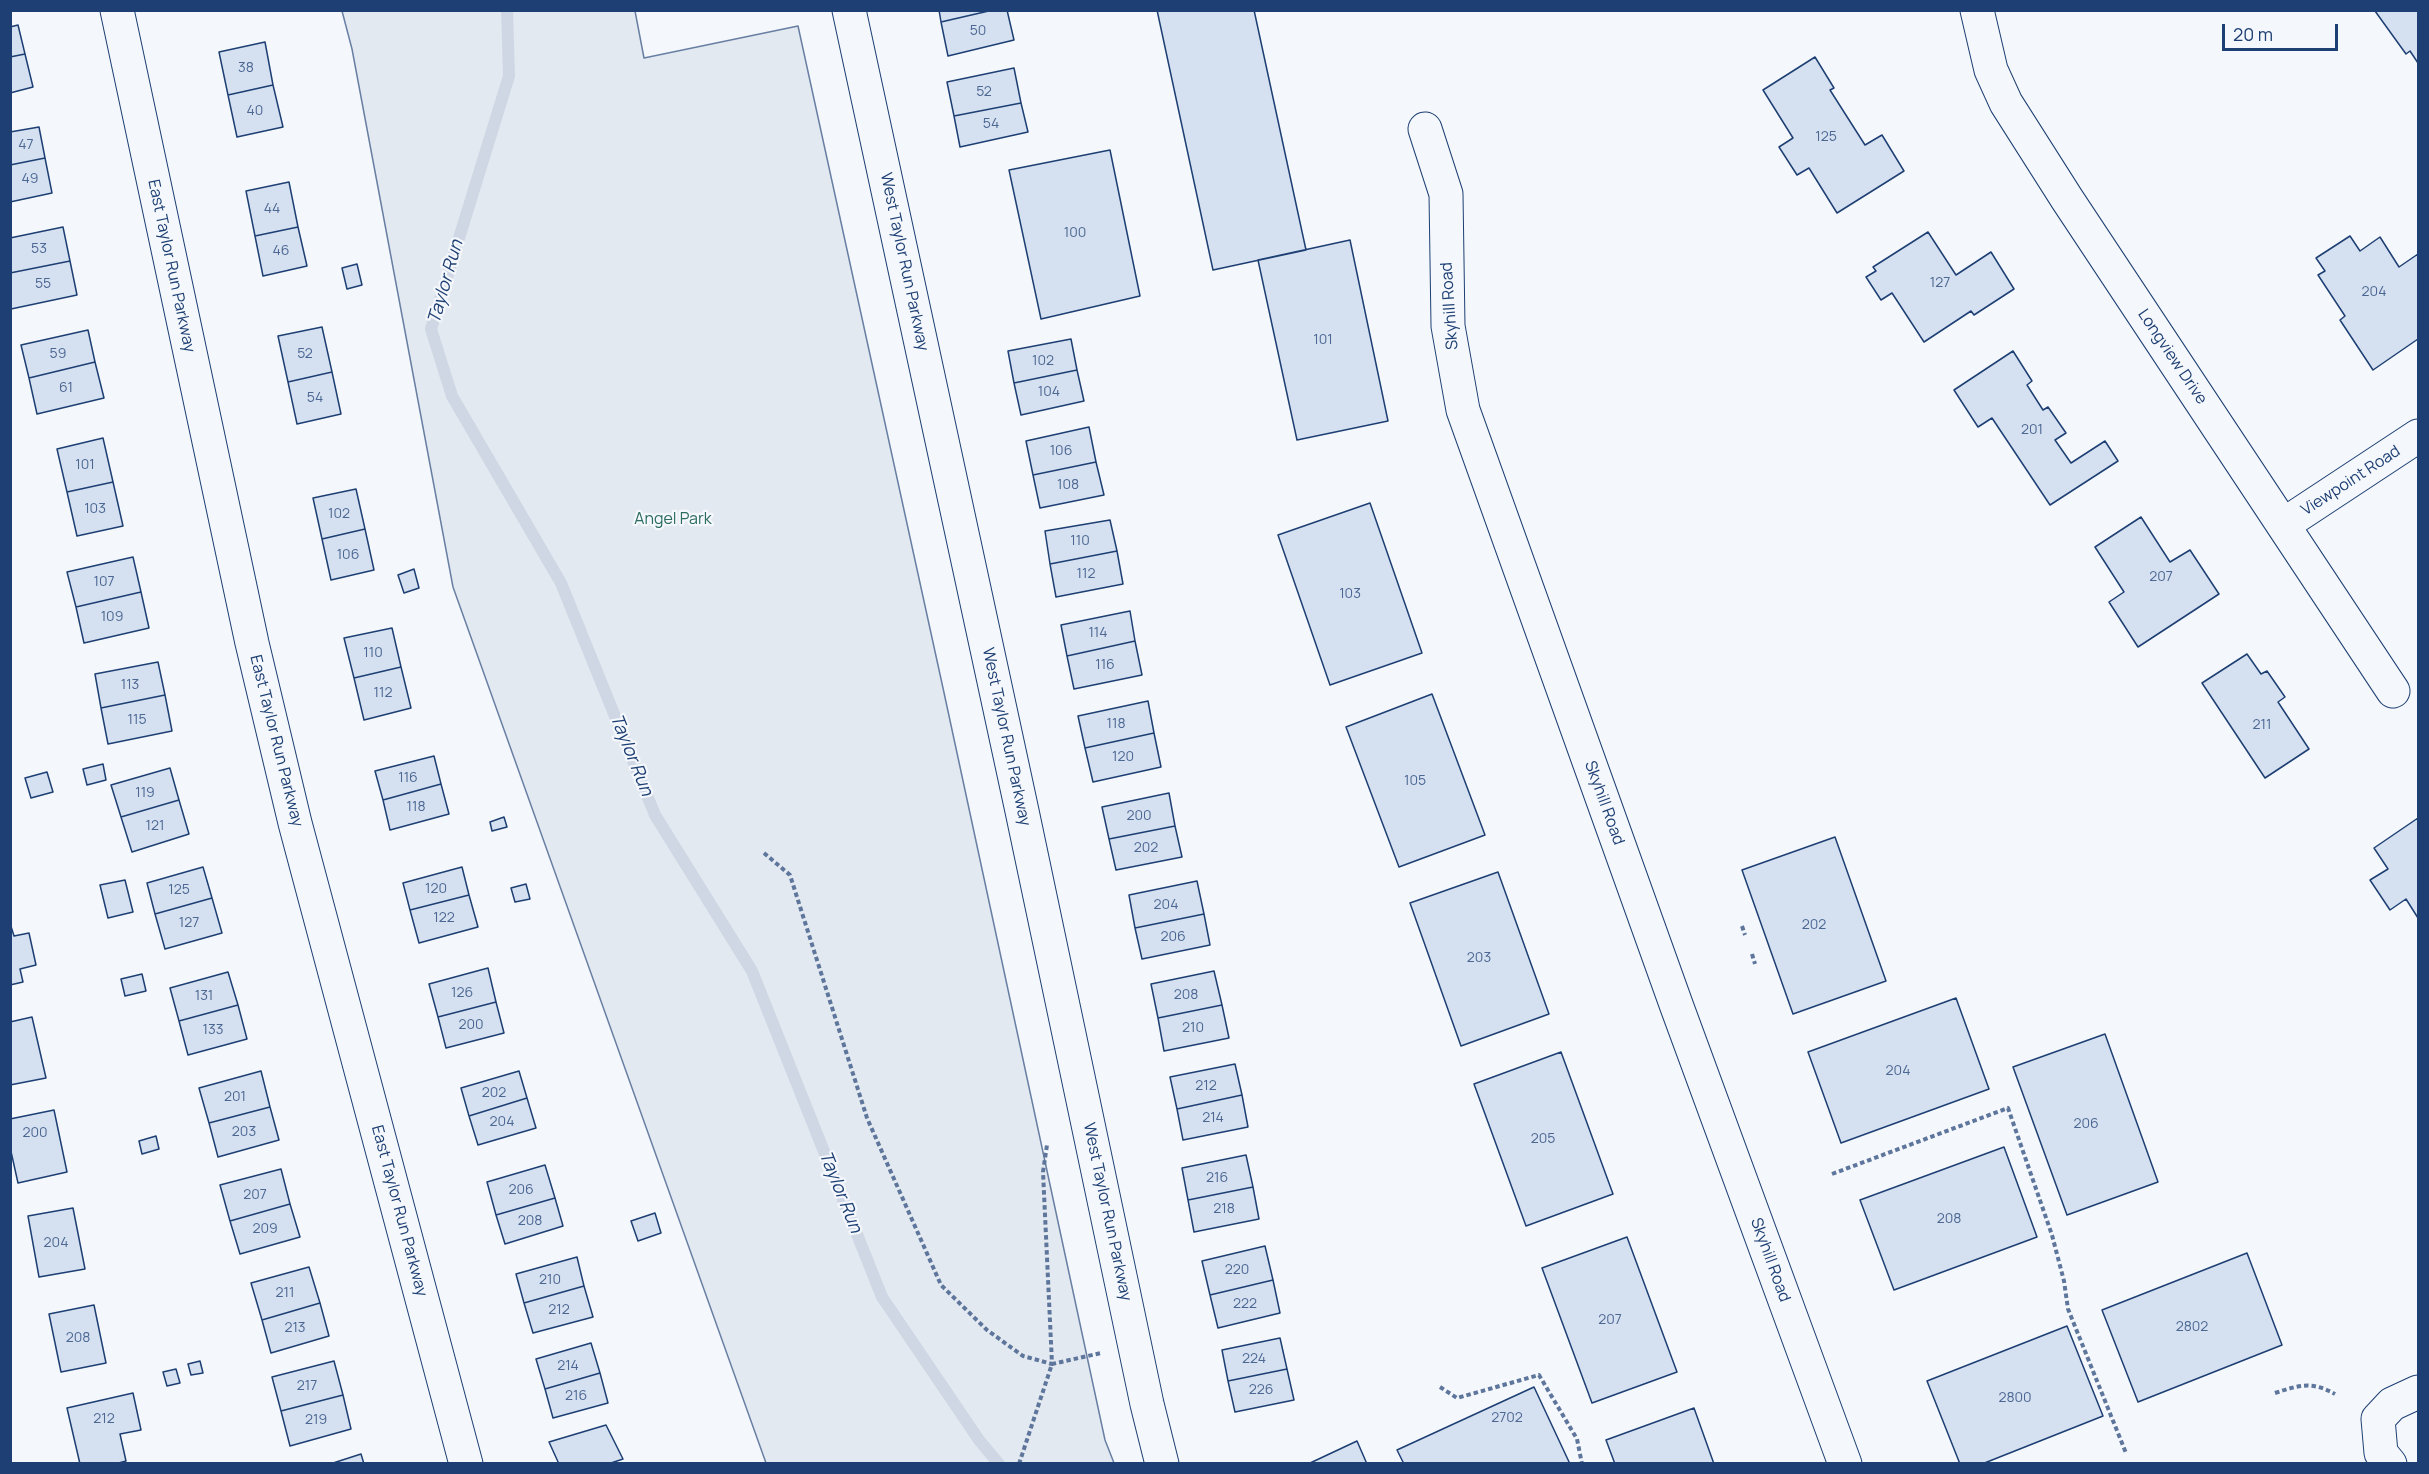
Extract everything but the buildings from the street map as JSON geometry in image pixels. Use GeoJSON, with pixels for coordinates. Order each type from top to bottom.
{"type":"FeatureCollection","features":[{"type":"Feature","properties":{"kind":"street","name":"East Taylor Run Parkway"},"geometry":{"type":"LineString","coordinates":[[117,10],[252,643],[295,823],[466,1464]]}},
{"type":"Feature","properties":{"kind":"street","name":"West Taylor Run Parkway"},"geometry":{"type":"LineString","coordinates":[[849,10],[1162,1464]]}},
{"type":"Feature","properties":{"kind":"street","name":"Longview Drive"},"geometry":{"type":"LineString","coordinates":[[1977,10],[1991,70],[2006,103],[2067,200],[2393,691]]}},
{"type":"Feature","properties":{"kind":"street","name":"Skyhill Road"},"geometry":{"type":"LineString","coordinates":[[1425,129],[1446,194],[1448,326],[1463,410],[1681,1019],[1845,1464]]}},
{"type":"Feature","properties":{"kind":"street","name":"Viewpoint Road"},"geometry":{"type":"LineString","coordinates":[[2283,525],[2418,436]]}},
{"type":"Feature","properties":{"kind":"street"},"geometry":{"type":"LineString","coordinates":[[2385,1458],[2378,1419],[2392,1404],[2418,1392]]}},
{"type":"Feature","properties":{"kind":"path"},"geometry":{"type":"LineString","coordinates":[[764,853],[790,874],[867,1118],[941,1286],[987,1330],[1023,1356],[1052,1364],[1135,1346]]}},
{"type":"Feature","properties":{"kind":"path"},"geometry":{"type":"LineString","coordinates":[[1742,926],[1745,935]]}},
{"type":"Feature","properties":{"kind":"path"},"geometry":{"type":"LineString","coordinates":[[1752,954],[1755,964]]}},
{"type":"Feature","properties":{"kind":"path"},"geometry":{"type":"LineString","coordinates":[[1832,1174],[2008,1108],[2052,1235],[2064,1281],[2068,1309],[2126,1453]]}},
{"type":"Feature","properties":{"kind":"path"},"geometry":{"type":"LineString","coordinates":[[1019,1464],[1052,1364],[1043,1172],[1047,1146]]}},
{"type":"Feature","properties":{"kind":"path"},"geometry":{"type":"LineString","coordinates":[[1440,1388],[1457,1398],[1539,1375],[1577,1439],[1582,1464]]}},
{"type":"Feature","properties":{"kind":"path"},"geometry":{"type":"LineString","coordinates":[[2275,1393],[2299,1385],[2320,1386],[2335,1394]]}},
{"type":"Feature","properties":{"kind":"green space","name":"Angel Park"},"geometry":{"type":"Polygon","coordinates":[[[342,11],[635,11],[644,58],[798,26],[1105,1440],[1114,1463],[766,1463],[453,587],[352,49],[342,11]]]}},
{"type":"Feature","properties":{"kind":"waterway","name":"Taylor Run"},"geometry":{"type":"LineString","coordinates":[[507,10],[509,76],[431,329],[452,396],[561,583],[655,815],[752,971],[882,1297],[979,1440],[999,1464]]}}]}
